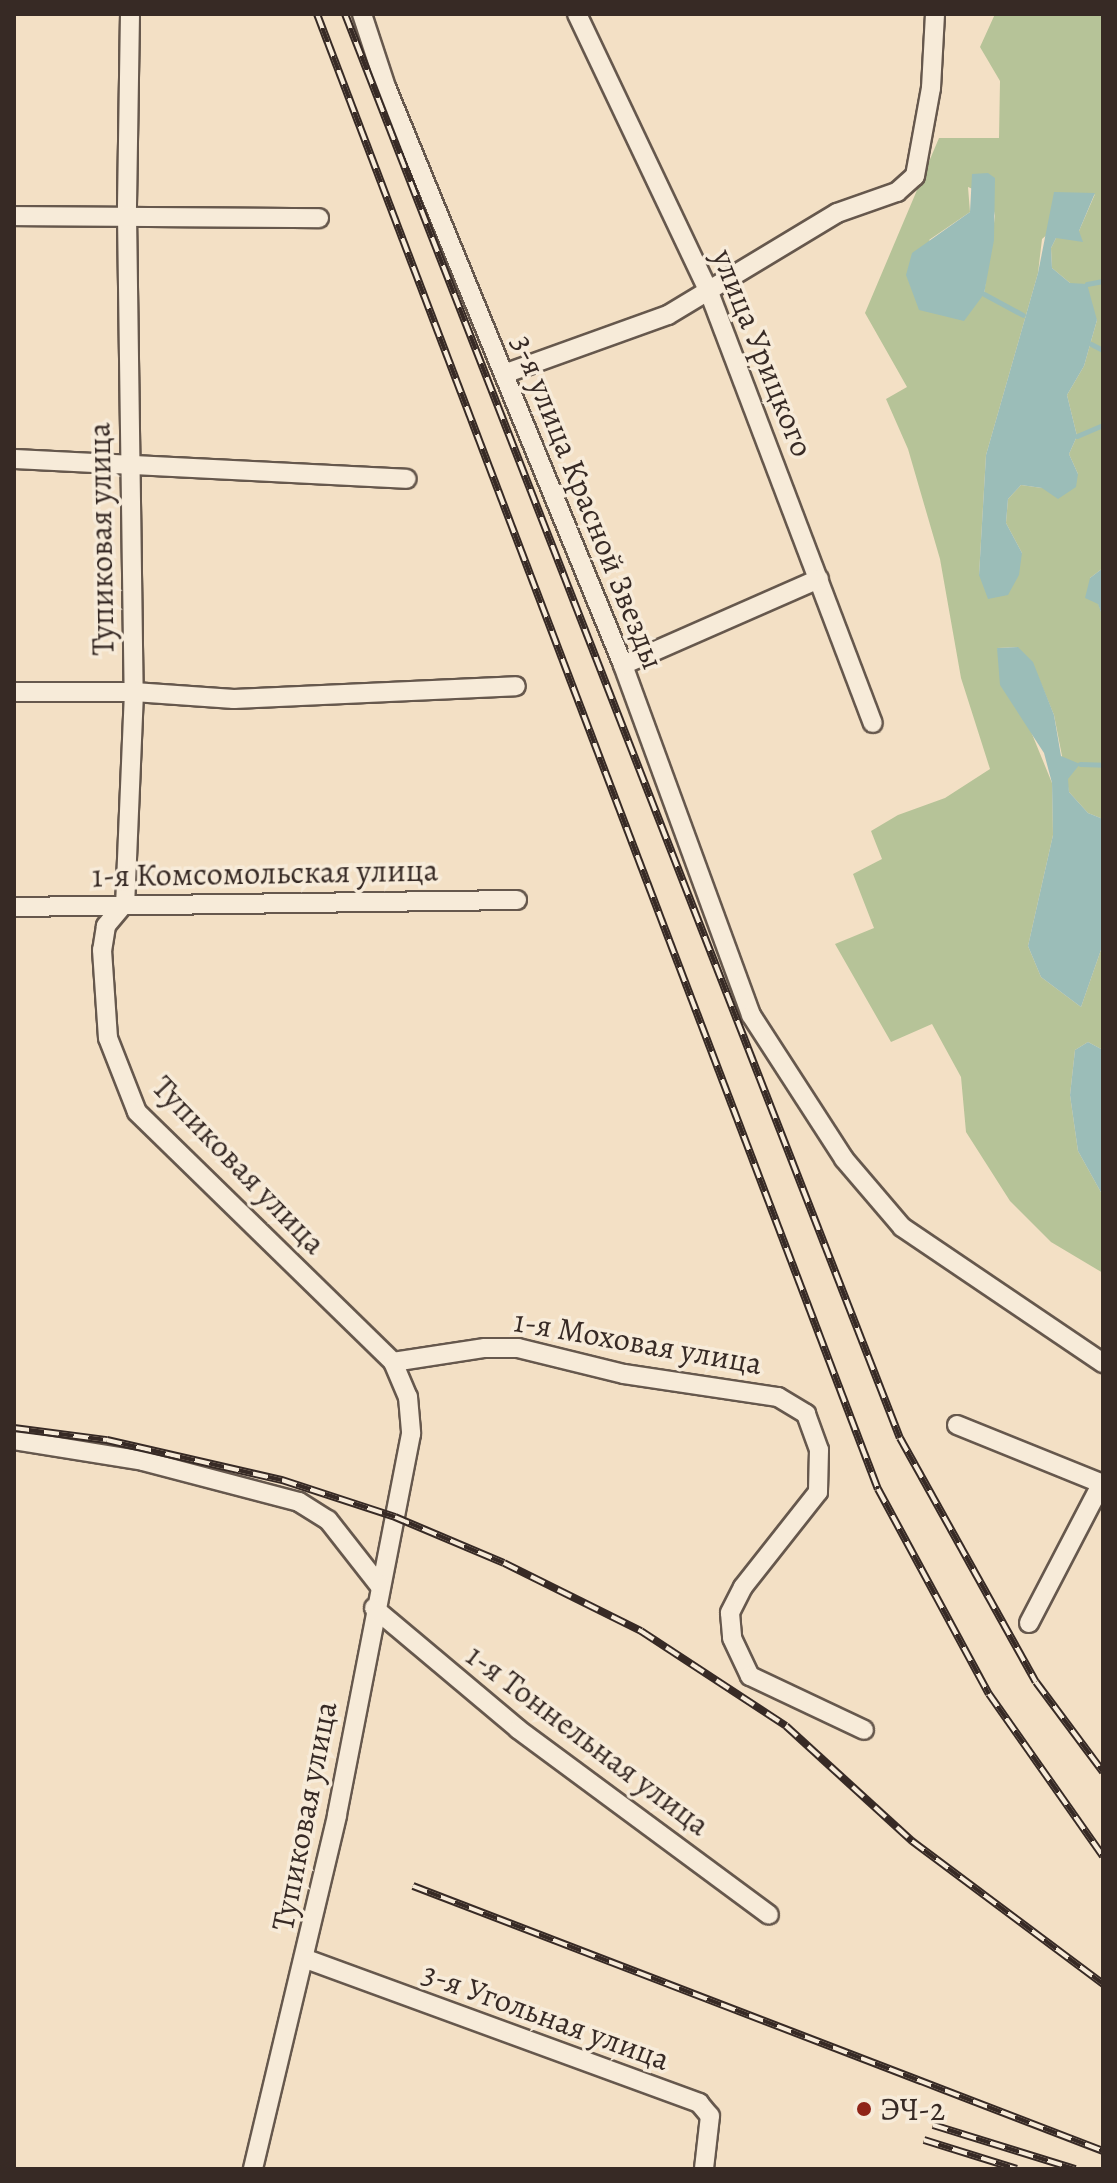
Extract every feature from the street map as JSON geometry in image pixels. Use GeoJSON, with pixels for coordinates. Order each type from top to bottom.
{"type":"FeatureCollection","features":[{"type":"Feature","properties":{"kind":"street","name":"Тупиковая улица"},"geometry":{"type":"LineString","coordinates":[[130,14],[127,215],[134,692],[125,903],[106,926],[102,950],[108,1038],[137,1112],[393,1362],[408,1397],[411,1434],[306,1959],[253,2169]]}},
{"type":"Feature","properties":{"kind":"street","name":"3-я улица Красной Звезды"},"geometry":{"type":"LineString","coordinates":[[362,14],[386,87],[623,665],[751,1015],[844,1159],[902,1227],[1103,1363]]}},
{"type":"Feature","properties":{"kind":"street","name":"улица Урицкого"},"geometry":{"type":"LineString","coordinates":[[577,14],[709,292],[873,723]]}},
{"type":"Feature","properties":{"kind":"street"},"geometry":{"type":"LineString","coordinates":[[504,374],[668,315],[837,213],[897,192],[915,176],[931,88],[935,14]]}},
{"type":"Feature","properties":{"kind":"street"},"geometry":{"type":"LineString","coordinates":[[14,216],[319,218]]}},
{"type":"Feature","properties":{"kind":"street"},"geometry":{"type":"LineString","coordinates":[[14,459],[406,479]]}},
{"type":"Feature","properties":{"kind":"street"},"geometry":{"type":"LineString","coordinates":[[623,665],[819,579]]}},
{"type":"Feature","properties":{"kind":"street"},"geometry":{"type":"LineString","coordinates":[[14,692],[134,692],[263,699],[516,686]]}},
{"type":"Feature","properties":{"kind":"street","name":"1-я Комсомольская улица"},"geometry":{"type":"LineString","coordinates":[[14,907],[125,903],[517,900]]}},
{"type":"Feature","properties":{"kind":"street","name":"1-я Моховая улица"},"geometry":{"type":"LineString","coordinates":[[393,1362],[485,1348],[518,1348],[624,1374],[778,1397],[806,1414],[814,1427],[823,1479],[818,1492],[743,1587],[730,1613],[732,1638],[750,1676],[864,1730]]}},
{"type":"Feature","properties":{"kind":"street"},"geometry":{"type":"LineString","coordinates":[[957,1425],[1102,1484],[1029,1623]]}},
{"type":"Feature","properties":{"kind":"street"},"geometry":{"type":"LineString","coordinates":[[14,1440],[143,1461],[299,1502],[328,1520],[379,1585]]}},
{"type":"Feature","properties":{"kind":"street","name":"1-я Тоннельная улица"},"geometry":{"type":"LineString","coordinates":[[374,1608],[518,1729],[769,1915]]}},
{"type":"Feature","properties":{"kind":"street","name":"3-я Угольная улица"},"geometry":{"type":"LineString","coordinates":[[306,1959],[699,2103],[710,2116],[704,2169]]}},
{"type":"Feature","properties":{"kind":"green space"},"geometry":{"type":"Polygon","coordinates":[[[995,14],[1103,14],[1103,568],[1090,578],[1103,618],[1103,819],[1088,813],[1069,792],[1054,715],[1032,662],[1017,647],[997,648],[1052,783],[1053,835],[1028,946],[1041,977],[1081,1007],[1103,944],[1103,1050],[1088,1042],[1075,1050],[1070,1095],[1078,1151],[1103,1196],[1103,1273],[1051,1242],[1010,1201],[966,1132],[961,1077],[932,1024],[891,1042],[835,944],[874,928],[853,874],[882,859],[871,831],[898,815],[945,798],[990,769],[961,678],[940,559],[908,449],[886,399],[907,387],[865,313],[939,138],[999,138],[1000,81],[980,47],[995,14]],[[968,187],[970,212],[929,240],[984,294],[995,216],[991,197],[968,187]],[[1095,194],[1042,239],[1038,273],[986,455],[979,575],[1022,553],[1006,523],[1008,499],[1021,485],[1042,488],[1078,474],[1069,454],[1077,436],[1067,395],[1084,366],[1097,320],[1070,283],[1052,268],[1051,248],[1056,238],[1079,231],[1095,194]]]}},
{"type":"Feature","properties":{"kind":"water"},"geometry":{"type":"Polygon","coordinates":[[[988,173],[995,178],[994,240],[984,294],[964,321],[919,310],[906,275],[912,253],[970,212],[972,174],[988,173]]]}},
{"type":"Feature","properties":{"kind":"water"},"geometry":{"type":"Polygon","coordinates":[[[1054,192],[1095,193],[1079,231],[1083,242],[1056,238],[1051,248],[1052,268],[1070,283],[1087,284],[1097,320],[1084,366],[1067,395],[1077,436],[1069,454],[1078,474],[1076,487],[1058,499],[1042,488],[1021,485],[1008,499],[1006,523],[1022,553],[1019,575],[1008,595],[988,599],[979,575],[986,455],[1038,273],[1054,192]]]}},
{"type":"Feature","properties":{"kind":"water"},"geometry":{"type":"Polygon","coordinates":[[[1103,568],[1103,618],[1098,604],[1085,598],[1090,578],[1103,568]]]}},
{"type":"Feature","properties":{"kind":"water"},"geometry":{"type":"Polygon","coordinates":[[[1018,647],[1033,662],[1054,715],[1061,756],[1080,764],[1068,779],[1069,792],[1088,813],[1103,819],[1103,944],[1081,1007],[1041,977],[1028,946],[1053,835],[1052,783],[1044,753],[1000,685],[997,648],[1018,647]]]}},
{"type":"Feature","properties":{"kind":"water"},"geometry":{"type":"Polygon","coordinates":[[[1088,1042],[1103,1050],[1103,1196],[1078,1151],[1070,1095],[1075,1050],[1088,1042]]]}},
{"type":"Feature","properties":{"kind":"waterway"},"geometry":{"type":"LineString","coordinates":[[1087,284],[1103,281]]}},
{"type":"Feature","properties":{"kind":"waterway"},"geometry":{"type":"LineString","coordinates":[[984,294],[1023,315]]}},
{"type":"Feature","properties":{"kind":"waterway"},"geometry":{"type":"LineString","coordinates":[[1091,344],[1103,350]]}},
{"type":"Feature","properties":{"kind":"waterway"},"geometry":{"type":"LineString","coordinates":[[1077,436],[1103,425]]}},
{"type":"Feature","properties":{"kind":"waterway"},"geometry":{"type":"LineString","coordinates":[[1080,764],[1103,765]]}},
{"type":"Feature","properties":{"kind":"railway"},"geometry":{"type":"LineString","coordinates":[[317,14],[878,1489],[989,1694],[1103,1856]]}},
{"type":"Feature","properties":{"kind":"railway"},"geometry":{"type":"LineString","coordinates":[[345,14],[900,1438],[1036,1682],[1103,1772]]}},
{"type":"Feature","properties":{"kind":"railway"},"geometry":{"type":"LineString","coordinates":[[14,1428],[107,1440],[282,1480],[395,1517],[504,1563],[641,1631],[786,1726],[912,1841],[1103,1984]]}},
{"type":"Feature","properties":{"kind":"railway"},"geometry":{"type":"LineString","coordinates":[[413,1886],[1103,2151]]}},
{"type":"Feature","properties":{"kind":"railway"},"geometry":{"type":"LineString","coordinates":[[933,2125],[1075,2169]]}},
{"type":"Feature","properties":{"kind":"railway"},"geometry":{"type":"LineString","coordinates":[[924,2140],[1017,2169]]}},
{"type":"Feature","properties":{"kind":"place","name":"ЭЧ-2"},"geometry":{"type":"Point","coordinates":[864,2109]}}]}
